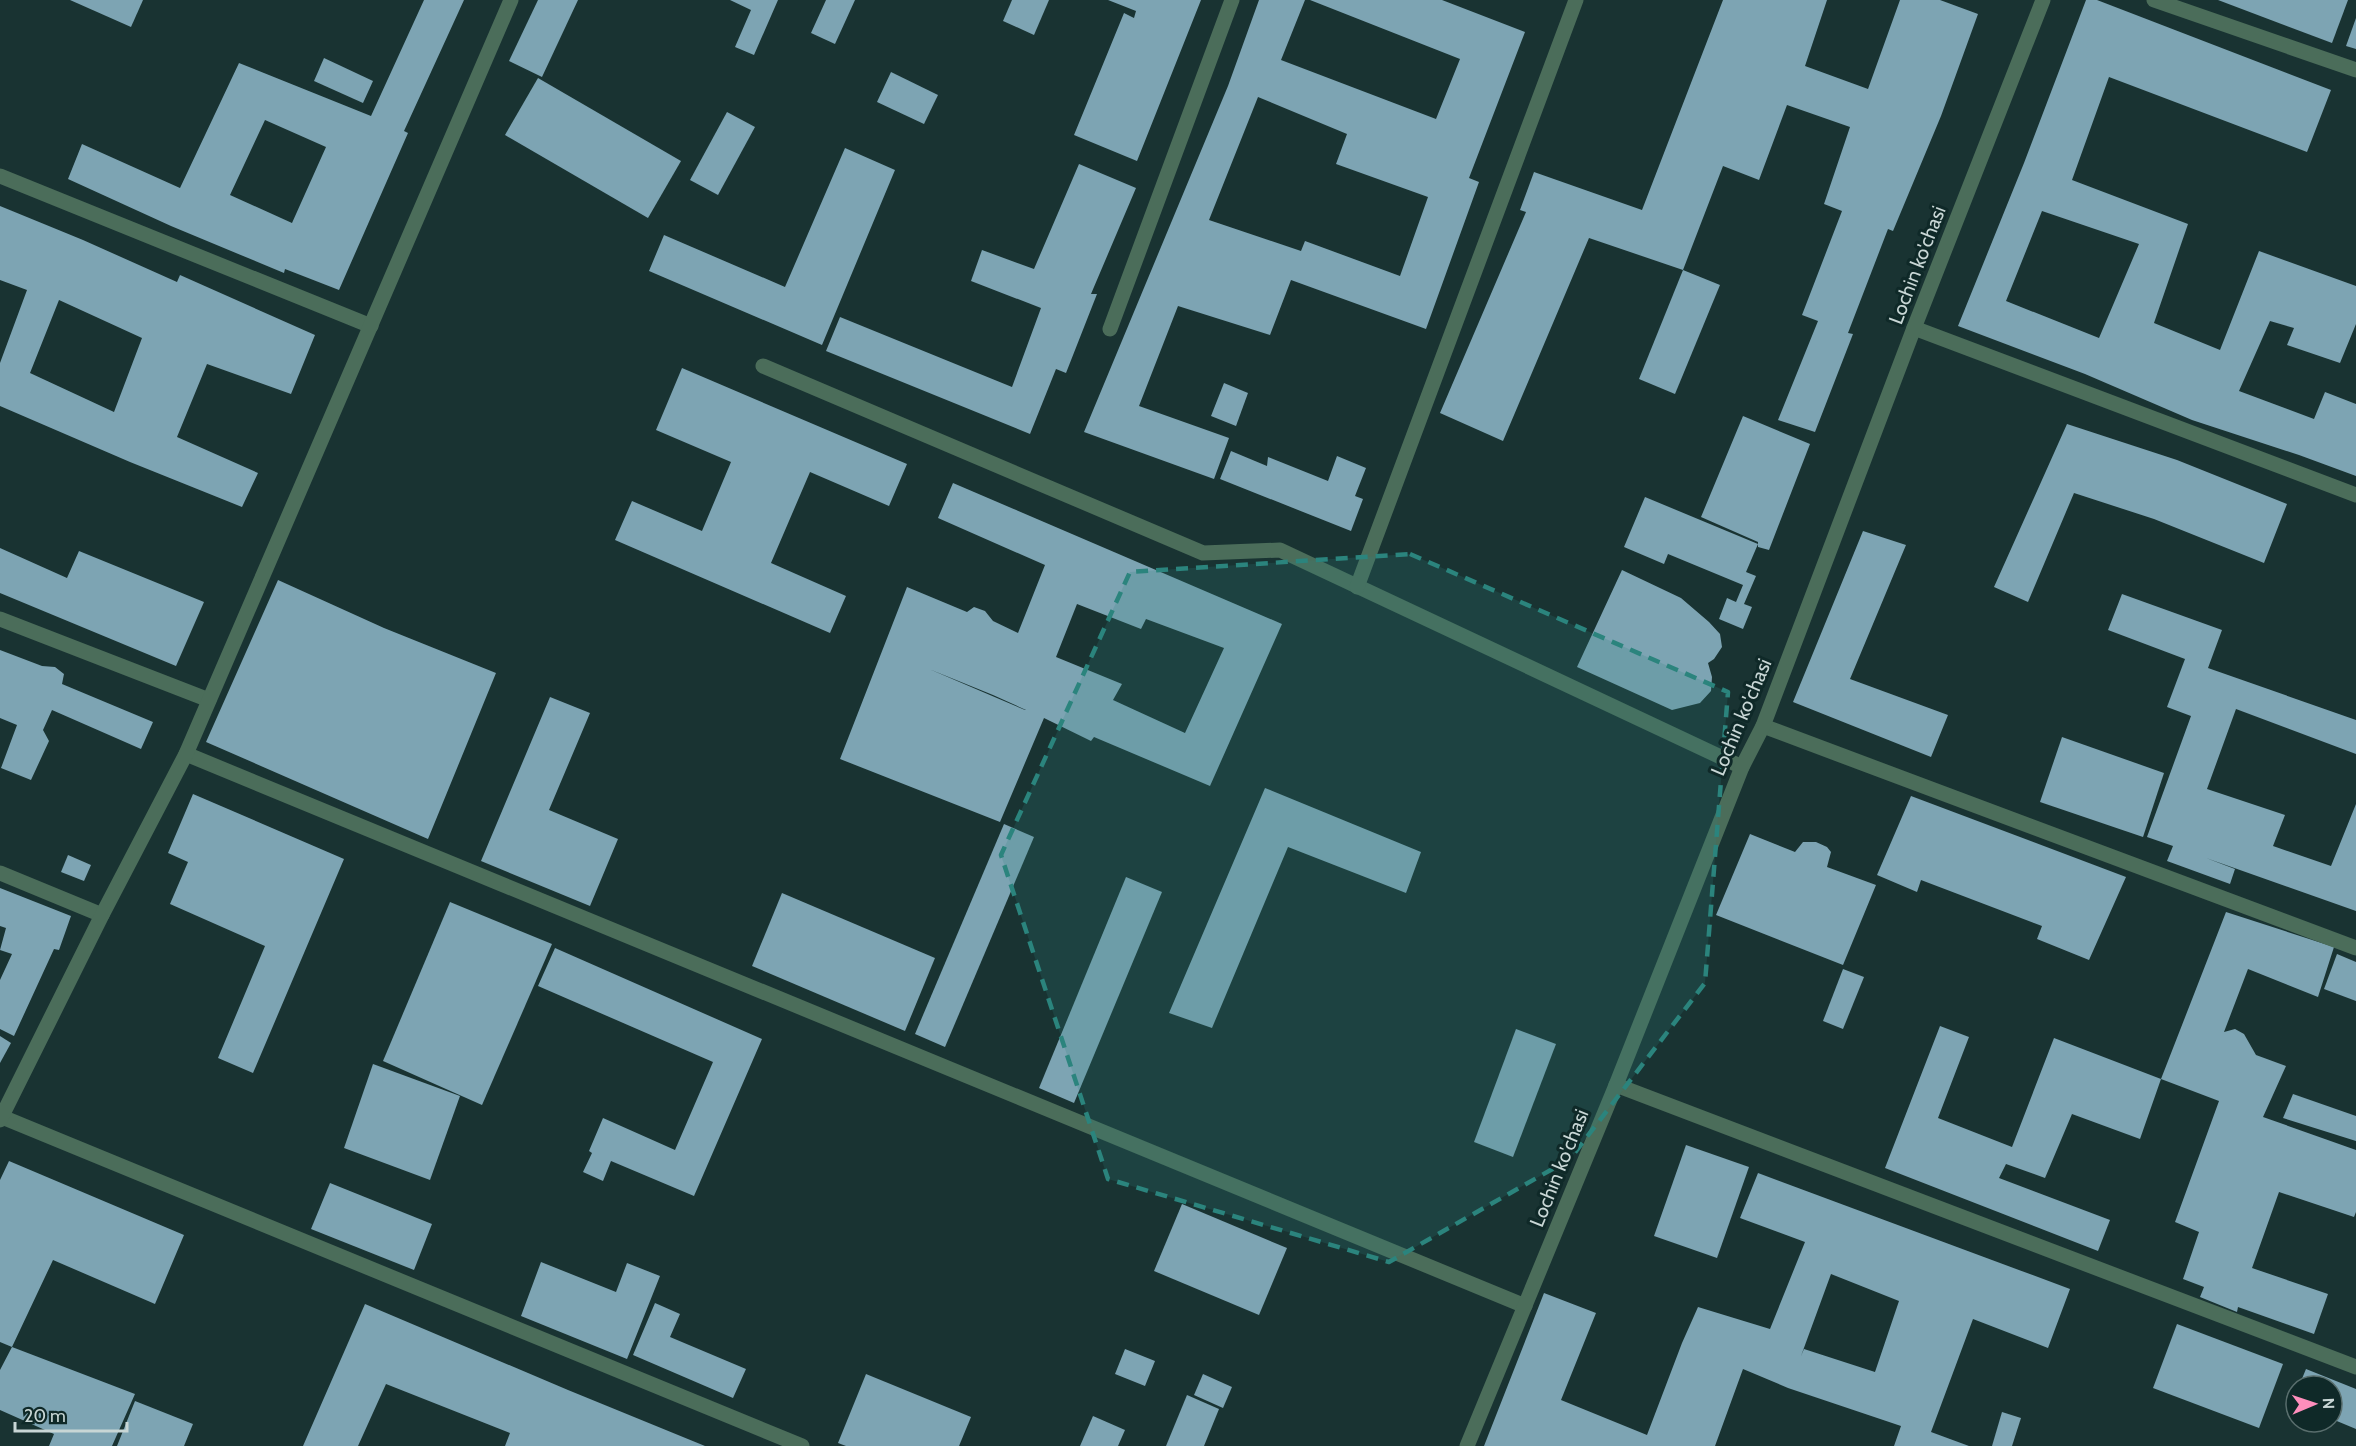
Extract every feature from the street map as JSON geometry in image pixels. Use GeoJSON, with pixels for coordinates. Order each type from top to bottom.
{"type":"FeatureCollection","features":[{"type":"Feature","properties":{"kind":"street"},"geometry":{"type":"LineString","coordinates":[[511,0],[186,754],[102,915],[1,1118],[802,1446]]}},
{"type":"Feature","properties":{"kind":"street"},"geometry":{"type":"LineString","coordinates":[[1110,329],[1232,0]]}},
{"type":"Feature","properties":{"kind":"street"},"geometry":{"type":"LineString","coordinates":[[1358,587],[1576,0]]}},
{"type":"Feature","properties":{"kind":"street","name":"Lochin ko'chasi"},"geometry":{"type":"LineString","coordinates":[[1467,1446],[1616,1085],[1742,767],[1764,726],[1914,328],[2043,0]]}},
{"type":"Feature","properties":{"kind":"street"},"geometry":{"type":"LineString","coordinates":[[2154,0],[2356,70]]}},
{"type":"Feature","properties":{"kind":"street"},"geometry":{"type":"LineString","coordinates":[[0,177],[371,326]]}},
{"type":"Feature","properties":{"kind":"street"},"geometry":{"type":"LineString","coordinates":[[1914,328],[2356,495]]}},
{"type":"Feature","properties":{"kind":"street"},"geometry":{"type":"LineString","coordinates":[[763,366],[1203,553],[1280,550],[1742,767]]}},
{"type":"Feature","properties":{"kind":"street"},"geometry":{"type":"LineString","coordinates":[[0,619],[209,700]]}},
{"type":"Feature","properties":{"kind":"street"},"geometry":{"type":"LineString","coordinates":[[1764,726],[2356,948]]}},
{"type":"Feature","properties":{"kind":"street"},"geometry":{"type":"LineString","coordinates":[[186,754],[1525,1306]]}},
{"type":"Feature","properties":{"kind":"street"},"geometry":{"type":"LineString","coordinates":[[0,873],[102,915]]}},
{"type":"Feature","properties":{"kind":"street"},"geometry":{"type":"LineString","coordinates":[[1616,1085],[2356,1367]]}},
{"type":"Feature","properties":{"kind":"highlighted area"},"geometry":{"type":"Polygon","coordinates":[[[1410,554],[1728,692],[1705,983],[1570,1159],[1389,1262],[1108,1179],[1001,855],[1130,572],[1410,554]]]}},
{"type":"Feature","properties":{"kind":"building"},"geometry":{"type":"Polygon","coordinates":[[[70,0],[143,0],[131,27],[70,0]]]}},
{"type":"Feature","properties":{"kind":"building"},"geometry":{"type":"Polygon","coordinates":[[[424,0],[464,0],[404,131],[408,133],[339,290],[285,269],[284,273],[171,226],[68,179],[82,144],[180,188],[239,63],[371,116],[424,0]],[[265,120],[230,195],[292,223],[326,147],[265,120]]]}},
{"type":"Feature","properties":{"kind":"building"},"geometry":{"type":"Polygon","coordinates":[[[538,0],[578,0],[542,77],[509,61],[538,0]]]}},
{"type":"Feature","properties":{"kind":"building"},"geometry":{"type":"Polygon","coordinates":[[[730,0],[778,0],[754,55],[735,47],[751,10],[730,0]]]}},
{"type":"Feature","properties":{"kind":"building"},"geometry":{"type":"Polygon","coordinates":[[[826,0],[855,0],[835,44],[811,33],[826,0]]]}},
{"type":"Feature","properties":{"kind":"building"},"geometry":{"type":"Polygon","coordinates":[[[1012,0],[1049,0],[1034,35],[1003,21],[1012,0]]]}},
{"type":"Feature","properties":{"kind":"building"},"geometry":{"type":"Polygon","coordinates":[[[1108,0],[1201,0],[1137,161],[1074,135],[1124,13],[1134,18],[1136,11],[1108,0]]]}},
{"type":"Feature","properties":{"kind":"building"},"geometry":{"type":"Polygon","coordinates":[[[1259,0],[1305,0],[1281,60],[1436,119],[1460,59],[1310,0],[1442,0],[1525,32],[1469,178],[1479,182],[1426,329],[1291,280],[1270,335],[1178,306],[1139,406],[1229,438],[1214,479],[1084,432],[1228,86],[1259,0]],[[1258,97],[1209,220],[1301,251],[1305,241],[1400,276],[1428,197],[1336,164],[1347,134],[1258,97]]]}},
{"type":"Feature","properties":{"kind":"building"},"geometry":{"type":"Polygon","coordinates":[[[1723,0],[1827,0],[1805,66],[1868,89],[1900,0],[1940,0],[1978,14],[1941,116],[1893,231],[1888,229],[1848,333],[1853,334],[1815,432],[1778,420],[1818,321],[1802,315],[1842,211],[1824,204],[1850,127],[1787,105],[1759,180],[1723,166],[1683,270],[1589,238],[1503,441],[1440,413],[1526,212],[1520,210],[1534,172],[1642,210],[1723,0]]]}},
{"type":"Feature","properties":{"kind":"building"},"geometry":{"type":"Polygon","coordinates":[[[2086,0],[2097,0],[2331,90],[2307,152],[2109,77],[2072,180],[2188,224],[2154,323],[2220,350],[2259,251],[2356,286],[2356,324],[2340,363],[2287,345],[2294,328],[2270,321],[2239,391],[2314,419],[2325,392],[2356,404],[2356,476],[2192,420],[2085,374],[1958,326],[2024,163],[2086,0]],[[2042,211],[2006,301],[2099,338],[2139,244],[2042,211]]]}},
{"type":"Feature","properties":{"kind":"building"},"geometry":{"type":"Polygon","coordinates":[[[2218,0],[2348,0],[2332,43],[2218,0]]]}},
{"type":"Feature","properties":{"kind":"building"},"geometry":{"type":"Polygon","coordinates":[[[2356,18],[2356,49],[2346,46],[2356,18]]]}},
{"type":"Feature","properties":{"kind":"building"},"geometry":{"type":"Polygon","coordinates":[[[324,58],[373,81],[363,103],[314,81],[324,58]]]}},
{"type":"Feature","properties":{"kind":"building"},"geometry":{"type":"Polygon","coordinates":[[[891,72],[938,95],[924,124],[877,102],[891,72]]]}},
{"type":"Feature","properties":{"kind":"building"},"geometry":{"type":"Polygon","coordinates":[[[538,78],[681,161],[648,218],[505,135],[538,78]]]}},
{"type":"Feature","properties":{"kind":"building"},"geometry":{"type":"Polygon","coordinates":[[[727,112],[755,127],[718,195],[690,180],[727,112]]]}},
{"type":"Feature","properties":{"kind":"building"},"geometry":{"type":"Polygon","coordinates":[[[845,148],[895,170],[822,345],[649,271],[664,235],[785,287],[845,148]]]}},
{"type":"Feature","properties":{"kind":"building"},"geometry":{"type":"Polygon","coordinates":[[[1079,164],[1136,188],[1091,294],[1097,294],[1066,373],[1056,369],[1030,434],[826,351],[840,317],[1012,387],[1041,308],[971,281],[982,250],[1034,269],[1079,164]]]}},
{"type":"Feature","properties":{"kind":"building"},"geometry":{"type":"Polygon","coordinates":[[[0,206],[177,282],[180,275],[315,335],[291,394],[207,364],[177,437],[258,473],[242,507],[0,406],[0,363],[27,290],[0,280],[0,206]],[[59,300],[30,373],[114,412],[142,338],[59,300]]]}},
{"type":"Feature","properties":{"kind":"building"},"geometry":{"type":"Polygon","coordinates":[[[1683,270],[1720,285],[1675,394],[1639,379],[1683,270]]]}},
{"type":"Feature","properties":{"kind":"building"},"geometry":{"type":"Polygon","coordinates":[[[682,368],[907,464],[889,506],[810,472],[771,563],[846,596],[830,633],[615,540],[632,501],[702,531],[731,462],[656,430],[682,368]]]}},
{"type":"Feature","properties":{"kind":"building"},"geometry":{"type":"Polygon","coordinates":[[[1224,383],[1248,393],[1236,426],[1211,416],[1224,383]]]}},
{"type":"Feature","properties":{"kind":"building"},"geometry":{"type":"Polygon","coordinates":[[[1743,416],[1810,444],[1769,550],[1758,547],[1758,542],[1701,517],[1743,416]]]}},
{"type":"Feature","properties":{"kind":"building"},"geometry":{"type":"Polygon","coordinates":[[[2067,424],[2177,460],[2287,504],[2264,563],[2154,519],[2074,493],[2028,602],[1994,587],[2067,424]]]}},
{"type":"Feature","properties":{"kind":"building"},"geometry":{"type":"Polygon","coordinates":[[[1231,451],[1267,466],[1268,457],[1328,481],[1337,456],[1366,468],[1355,496],[1363,499],[1351,531],[1220,479],[1231,451]]]}},
{"type":"Feature","properties":{"kind":"building"},"geometry":{"type":"Polygon","coordinates":[[[953,483],[1282,624],[1210,786],[1094,737],[1091,741],[1044,718],[1000,822],[840,759],[907,587],[967,612],[974,607],[985,611],[993,621],[1018,633],[1045,565],[938,518],[953,483]],[[1077,604],[1056,657],[1122,684],[1113,700],[1185,733],[1224,648],[1146,619],[1141,629],[1077,604]],[[929,669],[1025,710],[1026,710],[993,695],[929,669]]]}},
{"type":"Feature","properties":{"kind":"building"},"geometry":{"type":"Polygon","coordinates":[[[1645,497],[1758,544],[1746,572],[1756,576],[1744,604],[1752,607],[1743,629],[1719,619],[1727,598],[1736,602],[1743,585],[1668,554],[1664,564],[1624,547],[1645,497]]]}},
{"type":"Feature","properties":{"kind":"building"},"geometry":{"type":"Polygon","coordinates":[[[1863,531],[1906,545],[1850,679],[1948,715],[1931,757],[1793,702],[1863,531]]]}},
{"type":"Feature","properties":{"kind":"building"},"geometry":{"type":"Polygon","coordinates":[[[0,548],[67,578],[79,551],[204,602],[176,666],[0,593],[0,548]]]}},
{"type":"Feature","properties":{"kind":"building"},"geometry":{"type":"Polygon","coordinates":[[[1622,570],[1681,598],[1720,634],[1722,647],[1714,659],[1708,663],[1712,677],[1711,691],[1700,703],[1672,710],[1577,667],[1622,570]]]}},
{"type":"Feature","properties":{"kind":"building"},"geometry":{"type":"Polygon","coordinates":[[[278,580],[384,628],[496,673],[428,839],[206,742],[278,580]]]}},
{"type":"Feature","properties":{"kind":"building"},"geometry":{"type":"Polygon","coordinates":[[[2122,594],[2222,630],[2208,668],[2356,720],[2356,754],[2236,709],[2207,789],[2285,815],[2273,846],[2331,866],[2356,804],[2356,911],[2206,858],[2235,869],[2230,884],[2167,861],[2173,846],[2147,837],[2191,716],[2167,707],[2185,659],[2108,630],[2122,594]]]}},
{"type":"Feature","properties":{"kind":"building"},"geometry":{"type":"Polygon","coordinates":[[[0,650],[42,666],[55,667],[64,674],[62,684],[153,722],[141,749],[52,710],[43,730],[49,741],[31,780],[1,768],[17,725],[0,718],[0,650]]]}},
{"type":"Feature","properties":{"kind":"building"},"geometry":{"type":"Polygon","coordinates":[[[550,697],[590,713],[549,810],[618,839],[590,906],[481,861],[550,697]]]}},
{"type":"Feature","properties":{"kind":"building"},"geometry":{"type":"Polygon","coordinates":[[[2062,737],[2164,773],[2143,837],[2040,802],[2062,737]]]}},
{"type":"Feature","properties":{"kind":"building"},"geometry":{"type":"Polygon","coordinates":[[[1265,788],[1421,852],[1406,893],[1288,847],[1212,1028],[1169,1013],[1265,788]]]}},
{"type":"Feature","properties":{"kind":"building"},"geometry":{"type":"Polygon","coordinates":[[[193,794],[344,859],[253,1073],[218,1058],[265,946],[170,904],[188,862],[168,853],[193,794]]]}},
{"type":"Feature","properties":{"kind":"building"},"geometry":{"type":"Polygon","coordinates":[[[1911,796],[2126,877],[2089,960],[2037,939],[2042,926],[1921,880],[1917,892],[1877,875],[1911,796]]]}},
{"type":"Feature","properties":{"kind":"building"},"geometry":{"type":"Polygon","coordinates":[[[1004,824],[1034,837],[945,1047],[915,1034],[1004,824]]]}},
{"type":"Feature","properties":{"kind":"building"},"geometry":{"type":"Polygon","coordinates":[[[1750,834],[1795,852],[1803,842],[1816,842],[1827,847],[1831,852],[1827,867],[1876,885],[1843,965],[1716,915],[1750,834]]]}},
{"type":"Feature","properties":{"kind":"building"},"geometry":{"type":"Polygon","coordinates":[[[68,855],[91,865],[84,881],[61,872],[68,855]]]}},
{"type":"Feature","properties":{"kind":"building"},"geometry":{"type":"Polygon","coordinates":[[[1126,877],[1162,892],[1074,1103],[1039,1088],[1126,877]]]}},
{"type":"Feature","properties":{"kind":"building"},"geometry":{"type":"Polygon","coordinates":[[[0,888],[71,916],[59,950],[54,949],[14,1036],[0,1029],[0,980],[12,954],[0,950],[6,928],[0,926],[0,888]]]}},
{"type":"Feature","properties":{"kind":"building"},"geometry":{"type":"Polygon","coordinates":[[[782,893],[935,958],[905,1031],[752,966],[782,893]]]}},
{"type":"Feature","properties":{"kind":"building"},"geometry":{"type":"Polygon","coordinates":[[[450,902],[552,944],[482,1105],[383,1061],[450,902]]]}},
{"type":"Feature","properties":{"kind":"building"},"geometry":{"type":"Polygon","coordinates":[[[2226,912],[2334,947],[2318,997],[2248,969],[2224,1032],[2235,1029],[2244,1034],[2256,1055],[2286,1066],[2263,1117],[2356,1150],[2356,1212],[2354,1217],[2279,1192],[2252,1268],[2328,1294],[2314,1334],[2238,1307],[2237,1312],[2200,1297],[2204,1287],[2183,1279],[2199,1232],[2175,1222],[2219,1101],[2161,1079],[2226,912]]]}},
{"type":"Feature","properties":{"kind":"building"},"geometry":{"type":"Polygon","coordinates":[[[555,948],[762,1039],[694,1196],[611,1161],[603,1181],[583,1172],[592,1153],[589,1151],[603,1118],[675,1150],[713,1062],[538,986],[555,948]]]}},
{"type":"Feature","properties":{"kind":"building"},"geometry":{"type":"Polygon","coordinates":[[[2337,954],[2356,962],[2356,1001],[2324,989],[2337,954]]]}},
{"type":"Feature","properties":{"kind":"building"},"geometry":{"type":"Polygon","coordinates":[[[1843,969],[1864,977],[1843,1029],[1823,1021],[1843,969]]]}},
{"type":"Feature","properties":{"kind":"building"},"geometry":{"type":"Polygon","coordinates":[[[1940,1026],[1969,1037],[1938,1118],[2012,1147],[2054,1038],[2161,1079],[2140,1139],[2072,1114],[2045,1178],[2006,1164],[1999,1178],[2110,1220],[2098,1251],[1885,1168],[1940,1026]]]}},
{"type":"Feature","properties":{"kind":"building"},"geometry":{"type":"Polygon","coordinates":[[[1516,1029],[1556,1044],[1513,1157],[1474,1142],[1516,1029]]]}},
{"type":"Feature","properties":{"kind":"building"},"geometry":{"type":"Polygon","coordinates":[[[0,1036],[11,1043],[0,1063],[0,1036]]]}},
{"type":"Feature","properties":{"kind":"building"},"geometry":{"type":"Polygon","coordinates":[[[373,1064],[460,1096],[430,1180],[344,1148],[373,1064]]]}},
{"type":"Feature","properties":{"kind":"building"},"geometry":{"type":"Polygon","coordinates":[[[2293,1094],[2356,1116],[2356,1141],[2283,1118],[2293,1094]]]}},
{"type":"Feature","properties":{"kind":"building"},"geometry":{"type":"Polygon","coordinates":[[[1686,1145],[1749,1167],[1717,1258],[1654,1236],[1686,1145]]]}},
{"type":"Feature","properties":{"kind":"building"},"geometry":{"type":"Polygon","coordinates":[[[9,1161],[184,1235],[155,1304],[53,1260],[12,1347],[0,1342],[0,1180],[9,1161]]]}},
{"type":"Feature","properties":{"kind":"building"},"geometry":{"type":"Polygon","coordinates":[[[1758,1173],[2070,1289],[2048,1348],[1973,1319],[1931,1432],[1969,1446],[1894,1446],[1901,1426],[1788,1388],[1743,1369],[1715,1446],[1484,1446],[1544,1293],[1596,1313],[1561,1400],[1647,1435],[1698,1307],[1770,1329],[1805,1242],[1740,1218],[1758,1173]],[[1831,1274],[1801,1356],[1804,1349],[1875,1372],[1899,1301],[1831,1274]]]}},
{"type":"Feature","properties":{"kind":"building"},"geometry":{"type":"Polygon","coordinates":[[[330,1183],[432,1224],[414,1270],[311,1229],[330,1183]]]}},
{"type":"Feature","properties":{"kind":"building"},"geometry":{"type":"Polygon","coordinates":[[[1182,1204],[1287,1248],[1259,1315],[1154,1271],[1182,1204]]]}},
{"type":"Feature","properties":{"kind":"building"},"geometry":{"type":"Polygon","coordinates":[[[541,1262],[616,1292],[627,1263],[660,1276],[627,1359],[521,1316],[541,1262]]]}},
{"type":"Feature","properties":{"kind":"building"},"geometry":{"type":"Polygon","coordinates":[[[655,1303],[680,1314],[670,1337],[746,1369],[733,1398],[633,1355],[655,1303]]]}},
{"type":"Feature","properties":{"kind":"building"},"geometry":{"type":"Polygon","coordinates":[[[365,1304],[705,1446],[505,1446],[510,1433],[386,1384],[358,1446],[303,1446],[365,1304]]]}},
{"type":"Feature","properties":{"kind":"building"},"geometry":{"type":"Polygon","coordinates":[[[2177,1324],[2283,1364],[2259,1428],[2153,1388],[2177,1324]]]}},
{"type":"Feature","properties":{"kind":"building"},"geometry":{"type":"Polygon","coordinates":[[[12,1347],[135,1394],[112,1446],[49,1446],[54,1434],[0,1410],[0,1370],[12,1347]]]}},
{"type":"Feature","properties":{"kind":"building"},"geometry":{"type":"Polygon","coordinates":[[[1125,1349],[1155,1361],[1145,1386],[1115,1374],[1125,1349]]]}},
{"type":"Feature","properties":{"kind":"building"},"geometry":{"type":"Polygon","coordinates":[[[2306,1369],[2318,1374],[2304,1374],[2306,1369]]]}},
{"type":"Feature","properties":{"kind":"building"},"geometry":{"type":"Polygon","coordinates":[[[866,1374],[971,1417],[959,1446],[846,1446],[838,1443],[866,1374]]]}},
{"type":"Feature","properties":{"kind":"building"},"geometry":{"type":"Polygon","coordinates":[[[1203,1374],[1232,1387],[1223,1408],[1194,1395],[1203,1374]]]}},
{"type":"Feature","properties":{"kind":"building"},"geometry":{"type":"Polygon","coordinates":[[[2344,1384],[2356,1389],[2356,1429],[2344,1424],[2344,1384]]]}},
{"type":"Feature","properties":{"kind":"building"},"geometry":{"type":"Polygon","coordinates":[[[1187,1395],[1219,1409],[1204,1446],[1166,1446],[1187,1395]]]}},
{"type":"Feature","properties":{"kind":"building"},"geometry":{"type":"Polygon","coordinates":[[[135,1401],[193,1424],[184,1446],[117,1446],[135,1401]]]}},
{"type":"Feature","properties":{"kind":"building"},"geometry":{"type":"Polygon","coordinates":[[[2002,1412],[2021,1418],[2012,1446],[1992,1446],[2002,1412]]]}},
{"type":"Feature","properties":{"kind":"building"},"geometry":{"type":"Polygon","coordinates":[[[1093,1416],[1125,1430],[1118,1446],[1080,1446],[1093,1416]]]}}]}
